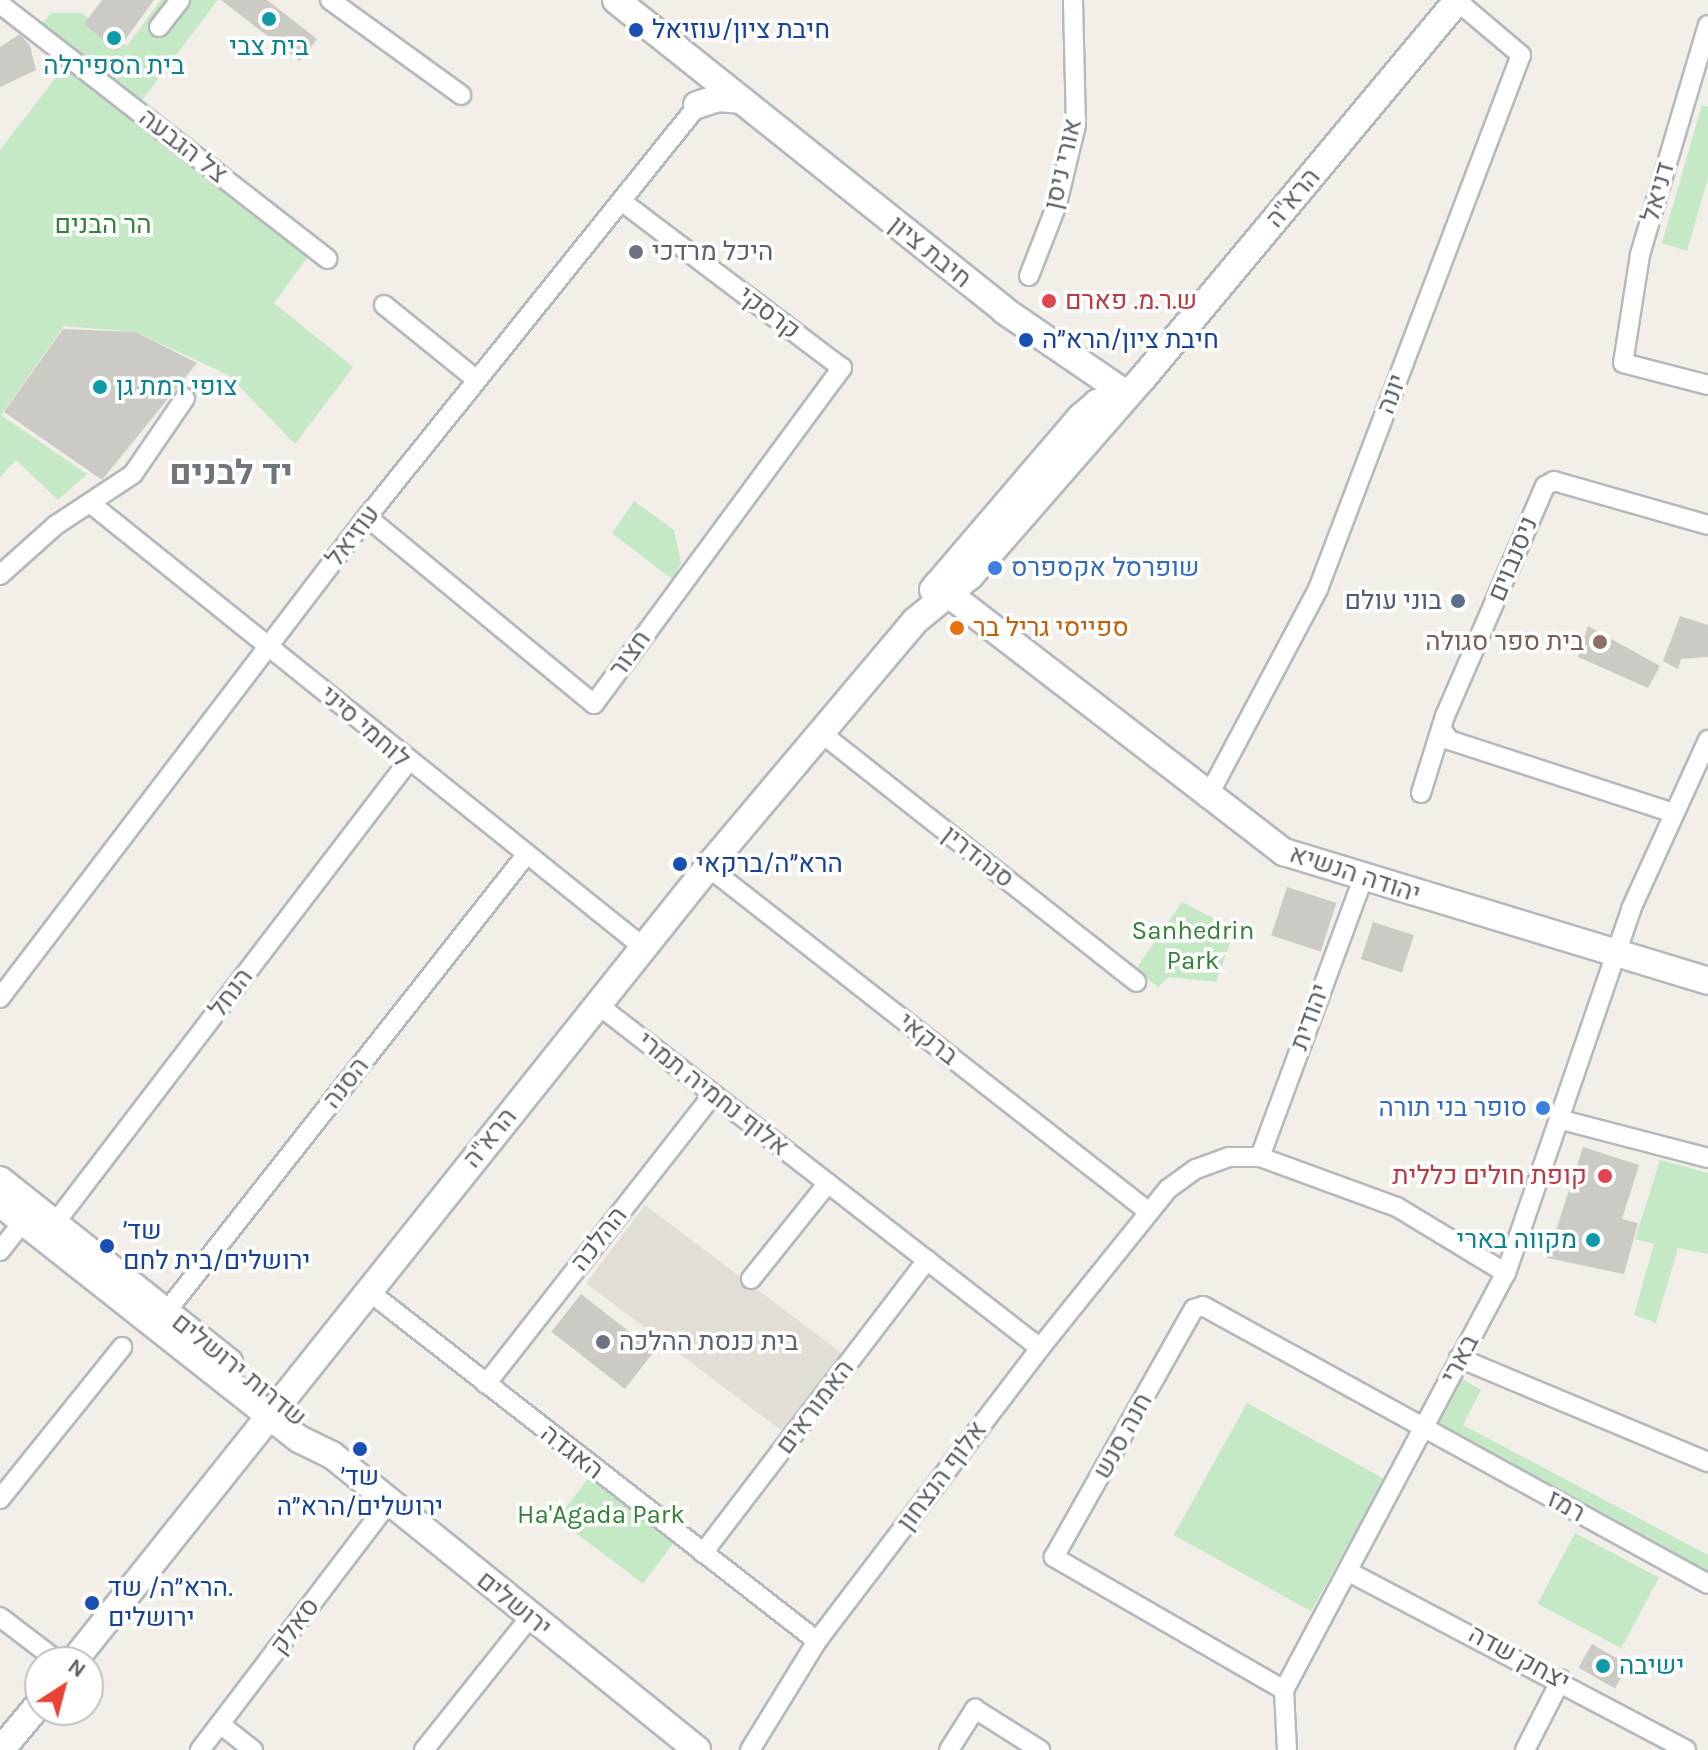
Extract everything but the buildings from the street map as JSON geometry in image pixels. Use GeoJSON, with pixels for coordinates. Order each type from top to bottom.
{"type":"FeatureCollection","features":[{"type":"Feature","properties":{"kind":"street"},"geometry":{"type":"LineString","coordinates":[[159,27],[180,0]]}},
{"type":"Feature","properties":{"kind":"street"},"geometry":{"type":"LineString","coordinates":[[330,0],[461,95]]}},
{"type":"Feature","properties":{"kind":"street","name":"חיבת ציון"},"geometry":{"type":"LineString","coordinates":[[616,0],[1005,311],[1126,394]]}},
{"type":"Feature","properties":{"kind":"street","name":"אורי ניסן"},"geometry":{"type":"LineString","coordinates":[[1029,276],[1057,204],[1076,125],[1073,0]]}},
{"type":"Feature","properties":{"kind":"street","name":"הרא\"ה"},"geometry":{"type":"LineString","coordinates":[[942,590],[970,576],[1457,1]]}},
{"type":"Feature","properties":{"kind":"street","name":"יונה"},"geometry":{"type":"LineString","coordinates":[[1207,798],[1318,589],[1521,55],[1457,1]]}},
{"type":"Feature","properties":{"kind":"street","name":"צל הגבעה"},"geometry":{"type":"LineString","coordinates":[[0,4],[328,259]]}},
{"type":"Feature","properties":{"kind":"street","name":"דניאל"},"geometry":{"type":"LineString","coordinates":[[1708,25],[1640,255],[1623,363],[1708,385]]}},
{"type":"Feature","properties":{"kind":"street","name":"עוזיאל"},"geometry":{"type":"LineString","coordinates":[[0,998],[367,517],[717,81]]}},
{"type":"Feature","properties":{"kind":"street"},"geometry":{"type":"LineString","coordinates":[[697,105],[718,98],[740,100]]}},
{"type":"Feature","properties":{"kind":"street","name":"קרסקי"},"geometry":{"type":"LineString","coordinates":[[621,201],[842,368]]}},
{"type":"Feature","properties":{"kind":"street"},"geometry":{"type":"LineString","coordinates":[[384,305],[477,380]]}},
{"type":"Feature","properties":{"kind":"street"},"geometry":{"type":"LineString","coordinates":[[1083,365],[1097,403],[1126,394]]}},
{"type":"Feature","properties":{"kind":"street","name":"חצור"},"geometry":{"type":"LineString","coordinates":[[367,517],[594,704],[842,368]]}},
{"type":"Feature","properties":{"kind":"street"},"geometry":{"type":"LineString","coordinates":[[0,575],[90,503],[133,474],[185,398]]}},
{"type":"Feature","properties":{"kind":"street","name":"הרא\"ה"},"geometry":{"type":"LineString","coordinates":[[86,1646],[367,1290],[708,867],[1097,403]]}},
{"type":"Feature","properties":{"kind":"street","name":"ניסנבוים"},"geometry":{"type":"LineString","coordinates":[[1421,793],[1443,731],[1545,486],[1554,481],[1708,525]]}},
{"type":"Feature","properties":{"kind":"street","name":"לוחמי סיני"},"geometry":{"type":"LineString","coordinates":[[90,503],[269,644],[407,763],[643,947]]}},
{"type":"Feature","properties":{"kind":"street"},"geometry":{"type":"LineString","coordinates":[[970,576],[963,598],[970,611]]}},
{"type":"Feature","properties":{"kind":"street","name":"יהודה הנשיא"},"geometry":{"type":"LineString","coordinates":[[942,590],[1207,798],[1284,852],[1708,981]]}},
{"type":"Feature","properties":{"kind":"street"},"geometry":{"type":"LineString","coordinates":[[1443,731],[1449,740],[1670,812]]}},
{"type":"Feature","properties":{"kind":"street","name":"סנהדרין"},"geometry":{"type":"LineString","coordinates":[[820,732],[1136,982]]}},
{"type":"Feature","properties":{"kind":"street","name":"בארי"},"geometry":{"type":"LineString","coordinates":[[1284,1690],[1506,1273],[1562,1120],[1615,953],[1670,812],[1708,740]]}},
{"type":"Feature","properties":{"kind":"street","name":"הנחל"},"geometry":{"type":"LineString","coordinates":[[55,1223],[407,763]]}},
{"type":"Feature","properties":{"kind":"street","name":"הסנה"},"geometry":{"type":"LineString","coordinates":[[166,1312],[526,855]]}},
{"type":"Feature","properties":{"kind":"street","name":"ברקאי"},"geometry":{"type":"LineString","coordinates":[[708,867],[1149,1212]]}},
{"type":"Feature","properties":{"kind":"street","name":"יהודית"},"geometry":{"type":"LineString","coordinates":[[1260,1157],[1363,878]]}},
{"type":"Feature","properties":{"kind":"street","name":"אלוף נחמיה תמרי"},"geometry":{"type":"LineString","coordinates":[[597,1004],[1040,1348]]}},
{"type":"Feature","properties":{"kind":"street","name":"ההלכה"},"geometry":{"type":"LineString","coordinates":[[486,1384],[713,1094]]}},
{"type":"Feature","properties":{"kind":"street"},"geometry":{"type":"LineString","coordinates":[[1562,1120],[1708,1158]]}},
{"type":"Feature","properties":{"kind":"street","name":"אלוף הנצחון"},"geometry":{"type":"LineString","coordinates":[[750,1750],[817,1641],[1040,1348],[1149,1212],[1196,1169],[1229,1157],[1260,1157]]}},
{"type":"Feature","properties":{"kind":"street"},"geometry":{"type":"LineString","coordinates":[[1260,1157],[1397,1207],[1506,1273]]}},
{"type":"Feature","properties":{"kind":"street","name":"שדרות ירושלים"},"geometry":{"type":"LineString","coordinates":[[0,1180],[166,1312],[274,1409]]}},
{"type":"Feature","properties":{"kind":"street"},"geometry":{"type":"LineString","coordinates":[[751,1279],[828,1183]]}},
{"type":"Feature","properties":{"kind":"street","name":"שדרות ירושלים"},"geometry":{"type":"LineString","coordinates":[[0,1203],[274,1409],[309,1425],[332,1455]]}},
{"type":"Feature","properties":{"kind":"street"},"geometry":{"type":"LineString","coordinates":[[0,1251],[23,1222]]}},
{"type":"Feature","properties":{"kind":"street","name":"האמוראים"},"geometry":{"type":"LineString","coordinates":[[703,1553],[927,1260]]}},
{"type":"Feature","properties":{"kind":"street","name":"האגדה"},"geometry":{"type":"LineString","coordinates":[[367,1290],[817,1641]]}},
{"type":"Feature","properties":{"kind":"street","name":"חנה סנש"},"geometry":{"type":"LineString","coordinates":[[1284,1690],[1054,1557],[1194,1309],[1203,1306],[1423,1428]]}},
{"type":"Feature","properties":{"kind":"street"},"geometry":{"type":"LineString","coordinates":[[0,1499],[122,1347]]}},
{"type":"Feature","properties":{"kind":"street"},"geometry":{"type":"LineString","coordinates":[[1459,1358],[1708,1462]]}},
{"type":"Feature","properties":{"kind":"street","name":"רמז"},"geometry":{"type":"LineString","coordinates":[[1423,1428],[1708,1584]]}},
{"type":"Feature","properties":{"kind":"street","name":"ירושלים"},"geometry":{"type":"LineString","coordinates":[[332,1455],[697,1750]]}},
{"type":"Feature","properties":{"kind":"street","name":"סאלק"},"geometry":{"type":"LineString","coordinates":[[200,1750],[389,1502]]}},
{"type":"Feature","properties":{"kind":"street","name":"יצחק שדה"},"geometry":{"type":"LineString","coordinates":[[1349,1572],[1561,1680],[1686,1750]]}},
{"type":"Feature","properties":{"kind":"street"},"geometry":{"type":"LineString","coordinates":[[0,1617],[38,1646]]}},
{"type":"Feature","properties":{"kind":"street"},"geometry":{"type":"LineString","coordinates":[[424,1750],[530,1617]]}},
{"type":"Feature","properties":{"kind":"street"},"geometry":{"type":"LineString","coordinates":[[1525,1750],[1561,1680]]}},
{"type":"Feature","properties":{"kind":"street"},"geometry":{"type":"LineString","coordinates":[[1284,1690],[1287,1750]]}},
{"type":"Feature","properties":{"kind":"street"},"geometry":{"type":"LineString","coordinates":[[949,1750],[975,1709],[1040,1750]]}},
{"type":"Feature","properties":{"kind":"street"},"geometry":{"type":"LineString","coordinates":[[1,1750],[24,1722]]}},
{"type":"Feature","properties":{"kind":"street"},"geometry":{"type":"LineString","coordinates":[[220,1724],[253,1750]]}},
{"type":"Feature","properties":{"kind":"shaded area"},"geometry":{"type":"Polygon","coordinates":[[[645,1205],[845,1355],[786,1434],[586,1283],[645,1205]]]}},
{"type":"Feature","properties":{"kind":"green space"},"geometry":{"type":"Polygon","coordinates":[[[161,0],[218,0],[139,104],[39,27],[51,13],[81,13],[127,46],[161,0]]]}},
{"type":"Feature","properties":{"kind":"green space","name":"הר הבנים"},"geometry":{"type":"Polygon","coordinates":[[[64,67],[310,254],[274,303],[353,367],[295,444],[228,375],[136,332],[64,326],[1,415],[87,474],[58,500],[16,460],[0,477],[0,150],[64,67]]]}},
{"type":"Feature","properties":{"kind":"green space"},"geometry":{"type":"Polygon","coordinates":[[[1702,105],[1708,107],[1708,178],[1687,251],[1662,243],[1702,105]]]}},
{"type":"Feature","properties":{"kind":"green space"},"geometry":{"type":"Polygon","coordinates":[[[634,501],[674,530],[681,563],[673,580],[612,533],[634,501]]]}},
{"type":"Feature","properties":{"kind":"green space","name":"Sanhedrin Park"},"geometry":{"type":"Polygon","coordinates":[[[1182,902],[1235,929],[1216,982],[1169,977],[1158,987],[1136,969],[1182,902]]]}},
{"type":"Feature","properties":{"kind":"green space"},"geometry":{"type":"Polygon","coordinates":[[[1660,1160],[1708,1173],[1708,1254],[1678,1248],[1656,1323],[1634,1315],[1654,1244],[1635,1239],[1660,1160]]]}},
{"type":"Feature","properties":{"kind":"green space"},"geometry":{"type":"Polygon","coordinates":[[[1461,1378],[1481,1390],[1463,1425],[1708,1555],[1708,1577],[1435,1429],[1461,1378]]]}},
{"type":"Feature","properties":{"kind":"green space"},"geometry":{"type":"Polygon","coordinates":[[[1247,1403],[1384,1479],[1311,1611],[1174,1535],[1247,1403]]]}},
{"type":"Feature","properties":{"kind":"green space","name":"Ha'Agada Park"},"geometry":{"type":"Polygon","coordinates":[[[593,1472],[678,1536],[643,1584],[557,1519],[593,1472]]]}},
{"type":"Feature","properties":{"kind":"green space"},"geometry":{"type":"Polygon","coordinates":[[[1575,1533],[1659,1578],[1621,1648],[1537,1604],[1575,1533]]]}},
{"type":"Feature","properties":{"kind":"place","name":"בית צבי"},"geometry":{"type":"Point","coordinates":[269,19]}},
{"type":"Feature","properties":{"kind":"place","name":"חיבת ציון/עוזיאל"},"geometry":{"type":"Point","coordinates":[636,30]}},
{"type":"Feature","properties":{"kind":"place","name":"בית הספירלה"},"geometry":{"type":"Point","coordinates":[114,38]}},
{"type":"Feature","properties":{"kind":"place","name":"היכל מרדכי"},"geometry":{"type":"Point","coordinates":[636,252]}},
{"type":"Feature","properties":{"kind":"place","name":"ש.ר.מ. פארם"},"geometry":{"type":"Point","coordinates":[1049,301]}},
{"type":"Feature","properties":{"kind":"place","name":"חיבת ציון/הרא״ה"},"geometry":{"type":"Point","coordinates":[1026,340]}},
{"type":"Feature","properties":{"kind":"place","name":"צופי רמת גן"},"geometry":{"type":"Point","coordinates":[100,387]}},
{"type":"Feature","properties":{"kind":"place","name":"שופרסל אקספרס"},"geometry":{"type":"Point","coordinates":[995,568]}},
{"type":"Feature","properties":{"kind":"place","name":"בוני עולם"},"geometry":{"type":"Point","coordinates":[1458,601]}},
{"type":"Feature","properties":{"kind":"place","name":"ספייסי גריל בר"},"geometry":{"type":"Point","coordinates":[957,628]}},
{"type":"Feature","properties":{"kind":"place","name":"בית ספר סגולה"},"geometry":{"type":"Point","coordinates":[1600,642]}},
{"type":"Feature","properties":{"kind":"place","name":"הרא״ה/ברקאי"},"geometry":{"type":"Point","coordinates":[680,864]}},
{"type":"Feature","properties":{"kind":"place","name":"סופר בני תורה"},"geometry":{"type":"Point","coordinates":[1543,1108]}},
{"type":"Feature","properties":{"kind":"place","name":"קופת חולים כללית"},"geometry":{"type":"Point","coordinates":[1605,1176]}},
{"type":"Feature","properties":{"kind":"place","name":"מקווה בארי"},"geometry":{"type":"Point","coordinates":[1593,1240]}},
{"type":"Feature","properties":{"kind":"place","name":"שד׳ ירושלים/בית לחם"},"geometry":{"type":"Point","coordinates":[107,1246]}},
{"type":"Feature","properties":{"kind":"place","name":"בית כנסת ההלכה"},"geometry":{"type":"Point","coordinates":[603,1342]}},
{"type":"Feature","properties":{"kind":"place","name":"שד׳ ירושלים/הרא״ה"},"geometry":{"type":"Point","coordinates":[360,1449]}},
{"type":"Feature","properties":{"kind":"place","name":"הרא״ה/ שד. ירושלים"},"geometry":{"type":"Point","coordinates":[92,1603]}},
{"type":"Feature","properties":{"kind":"place","name":"ישיבה"},"geometry":{"type":"Point","coordinates":[1603,1666]}},
{"type":"Feature","properties":{"kind":"district","name":"יד לבנים"},"geometry":{"type":"Point","coordinates":[231,474]}}]}
